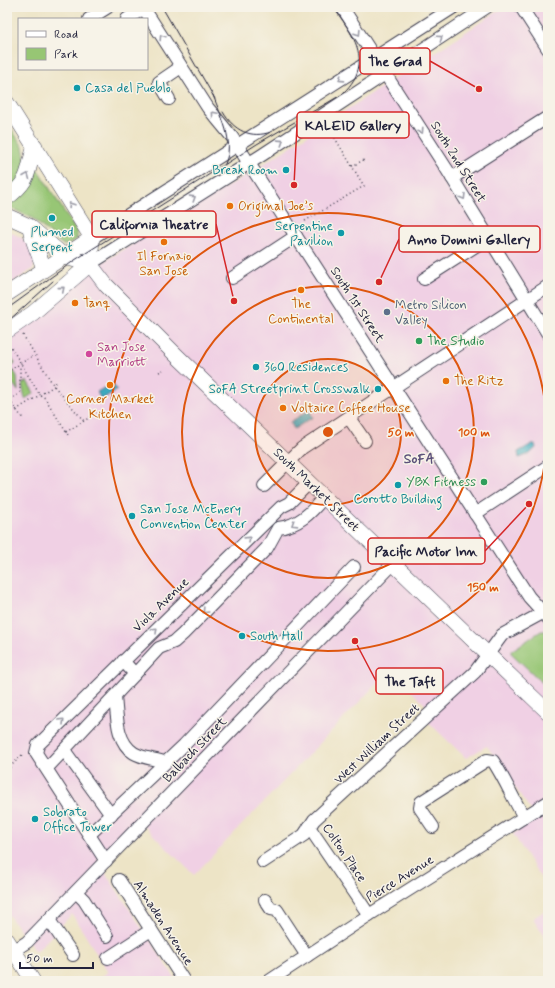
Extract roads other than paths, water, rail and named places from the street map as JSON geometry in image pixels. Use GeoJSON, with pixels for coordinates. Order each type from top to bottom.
{"type":"FeatureCollection","features":[{"type":"Feature","properties":{"kind":"main road"},"geometry":{"type":"LineString","coordinates":[[7,103],[92,238],[90,264],[33,313],[8,338]]}},
{"type":"Feature","properties":{"kind":"main road"},"geometry":{"type":"LineString","coordinates":[[7,198],[20,187],[28,176],[35,146]]}},
{"type":"Feature","properties":{"kind":"main road"},"geometry":{"type":"LineString","coordinates":[[7,216],[29,226],[65,256],[90,264]]}},
{"type":"Feature","properties":{"kind":"main road"},"geometry":{"type":"LineString","coordinates":[[29,226],[44,269]]}},
{"type":"Feature","properties":{"kind":"main road"},"geometry":{"type":"LineString","coordinates":[[7,294],[92,238]]}},
{"type":"Feature","properties":{"kind":"main road","name":"South Market Street"},"geometry":{"type":"LineString","coordinates":[[90,264],[106,285],[171,351],[308,484],[548,712]]}},
{"type":"Feature","properties":{"kind":"main road"},"geometry":{"type":"LineString","coordinates":[[9,952],[33,981]]}},
{"type":"Feature","properties":{"kind":"street"},"geometry":{"type":"LineString","coordinates":[[91,18],[108,7]]}},
{"type":"Feature","properties":{"kind":"street","name":"South 2nd Street"},"geometry":{"type":"LineString","coordinates":[[342,7],[452,178],[548,334]]}},
{"type":"Feature","properties":{"kind":"street"},"geometry":{"type":"LineString","coordinates":[[92,238],[454,7]]}},
{"type":"Feature","properties":{"kind":"street"},"geometry":{"type":"LineString","coordinates":[[90,264],[487,7]]}},
{"type":"Feature","properties":{"kind":"street"},"geometry":{"type":"LineString","coordinates":[[521,7],[548,49]]}},
{"type":"Feature","properties":{"kind":"street"},"geometry":{"type":"LineString","coordinates":[[128,18],[143,8]]}},
{"type":"Feature","properties":{"kind":"street","name":"South 1st Street"},"geometry":{"type":"LineString","coordinates":[[143,8],[208,108],[225,126],[529,597],[546,614]]}},
{"type":"Feature","properties":{"kind":"street"},"geometry":{"type":"LineString","coordinates":[[169,99],[159,82],[182,67]]}},
{"type":"Feature","properties":{"kind":"street"},"geometry":{"type":"LineString","coordinates":[[452,178],[548,117]]}},
{"type":"Feature","properties":{"kind":"street"},"geometry":{"type":"LineString","coordinates":[[232,278],[296,236]]}},
{"type":"Feature","properties":{"kind":"street"},"geometry":{"type":"LineString","coordinates":[[424,279],[488,238]]}},
{"type":"Feature","properties":{"kind":"street"},"geometry":{"type":"LineString","coordinates":[[264,486],[286,462],[302,448],[548,286]]}},
{"type":"Feature","properties":{"kind":"street"},"geometry":{"type":"LineString","coordinates":[[349,418],[365,442]]}},
{"type":"Feature","properties":{"kind":"street"},"geometry":{"type":"LineString","coordinates":[[475,514],[548,466]]}},
{"type":"Feature","properties":{"kind":"street","name":"Viola Avenue"},"geometry":{"type":"LineString","coordinates":[[47,768],[36,753],[36,749],[41,741],[281,506],[289,503],[308,484]]}},
{"type":"Feature","properties":{"kind":"street"},"geometry":{"type":"LineString","coordinates":[[106,861],[47,768],[159,648],[174,642],[183,634],[267,548],[278,528],[289,527],[312,513],[323,498]]}},
{"type":"Feature","properties":{"kind":"street","name":"Balbach Street"},"geometry":{"type":"LineString","coordinates":[[9,952],[27,942],[49,920],[393,564]]}},
{"type":"Feature","properties":{"kind":"street"},"geometry":{"type":"LineString","coordinates":[[90,834],[164,762],[184,745],[354,567]]}},
{"type":"Feature","properties":{"kind":"street","name":"West William Street"},"geometry":{"type":"LineString","coordinates":[[263,862],[304,835],[314,820],[475,672],[502,635],[546,614]]}},
{"type":"Feature","properties":{"kind":"street"},"geometry":{"type":"LineString","coordinates":[[123,661],[135,674]]}},
{"type":"Feature","properties":{"kind":"street"},"geometry":{"type":"LineString","coordinates":[[115,696],[119,729],[124,745],[135,754],[164,762]]}},
{"type":"Feature","properties":{"kind":"street"},"geometry":{"type":"LineString","coordinates":[[64,750],[111,815]]}},
{"type":"Feature","properties":{"kind":"street"},"geometry":{"type":"LineString","coordinates":[[433,827],[420,808],[421,802],[487,760],[493,761],[508,784],[516,790],[528,815]]}},
{"type":"Feature","properties":{"kind":"street","name":"Pierce Avenue"},"geometry":{"type":"LineString","coordinates":[[269,981],[369,915],[548,802]]}},
{"type":"Feature","properties":{"kind":"street","name":"Colton Place"},"geometry":{"type":"LineString","coordinates":[[309,828],[369,915]]}},
{"type":"Feature","properties":{"kind":"street","name":"Almaden Avenue"},"geometry":{"type":"LineString","coordinates":[[119,880],[184,981]]}},
{"type":"Feature","properties":{"kind":"street"},"geometry":{"type":"LineString","coordinates":[[76,892],[84,900],[107,936]]}},
{"type":"Feature","properties":{"kind":"street"},"geometry":{"type":"LineString","coordinates":[[264,900],[271,909],[277,910],[307,956]]}},
{"type":"Feature","properties":{"kind":"street"},"geometry":{"type":"LineString","coordinates":[[49,920],[73,956]]}},
{"type":"Feature","properties":{"kind":"street"},"geometry":{"type":"LineString","coordinates":[[108,958],[151,930]]}},
{"type":"Feature","properties":{"kind":"water"},"geometry":{"type":"Polygon","coordinates":[[[112,383],[117,390],[101,400],[97,392],[112,383]]]}},
{"type":"Feature","properties":{"kind":"water"},"geometry":{"type":"Polygon","coordinates":[[[309,410],[313,417],[294,429],[290,422],[309,410]]]}},
{"type":"Feature","properties":{"kind":"water"},"geometry":{"type":"Polygon","coordinates":[[[532,444],[535,444],[536,448],[530,454],[519,458],[518,452],[532,444]]]}},
{"type":"Feature","properties":{"kind":"tram line"},"geometry":{"type":"LineString","coordinates":[[162,7],[215,99]]}},
{"type":"Feature","properties":{"kind":"tram line"},"geometry":{"type":"LineString","coordinates":[[7,309],[75,260],[257,144],[341,95],[351,84],[357,72],[359,61],[358,51],[354,40],[333,7]]}},
{"type":"Feature","properties":{"kind":"tram line"},"geometry":{"type":"LineString","coordinates":[[213,95],[223,120],[228,138],[228,155],[225,164]]}},
{"type":"Feature","properties":{"kind":"tram line"},"geometry":{"type":"LineString","coordinates":[[223,112],[232,124],[244,132],[250,134],[264,134],[271,132]]}},
{"type":"Feature","properties":{"kind":"tram line"},"geometry":{"type":"LineString","coordinates":[[7,322],[53,281]]}},
{"type":"Feature","properties":{"kind":"place","name":"Casa del Pueblo"},"geometry":{"type":"Point","coordinates":[77,88]}},
{"type":"Feature","properties":{"kind":"place","name":"The Grad"},"geometry":{"type":"Point","coordinates":[479,89]}},
{"type":"Feature","properties":{"kind":"place","name":"Break Room"},"geometry":{"type":"Point","coordinates":[286,170]}},
{"type":"Feature","properties":{"kind":"place","name":"KALEID Gallery"},"geometry":{"type":"Point","coordinates":[294,185]}},
{"type":"Feature","properties":{"kind":"place","name":"Original Joe’s"},"geometry":{"type":"Point","coordinates":[230,206]}},
{"type":"Feature","properties":{"kind":"place","name":"Plumed Serpent"},"geometry":{"type":"Point","coordinates":[52,218]}},
{"type":"Feature","properties":{"kind":"place","name":"Serpentine Pavilion"},"geometry":{"type":"Point","coordinates":[341,233]}},
{"type":"Feature","properties":{"kind":"place","name":"Il Fornaio San Jose"},"geometry":{"type":"Point","coordinates":[164,242]}},
{"type":"Feature","properties":{"kind":"place","name":"Anno Domini Gallery"},"geometry":{"type":"Point","coordinates":[379,282]}},
{"type":"Feature","properties":{"kind":"place","name":"The Continental"},"geometry":{"type":"Point","coordinates":[301,290]}},
{"type":"Feature","properties":{"kind":"place","name":"California Theatre"},"geometry":{"type":"Point","coordinates":[234,301]}},
{"type":"Feature","properties":{"kind":"place","name":"Tanq"},"geometry":{"type":"Point","coordinates":[75,303]}},
{"type":"Feature","properties":{"kind":"place","name":"Metro Silicon Valley"},"geometry":{"type":"Point","coordinates":[387,312]}},
{"type":"Feature","properties":{"kind":"place","name":"The Studio"},"geometry":{"type":"Point","coordinates":[419,341]}},
{"type":"Feature","properties":{"kind":"place","name":"San Jose Marriott"},"geometry":{"type":"Point","coordinates":[89,354]}},
{"type":"Feature","properties":{"kind":"place","name":"360 Residences"},"geometry":{"type":"Point","coordinates":[256,367]}},
{"type":"Feature","properties":{"kind":"place","name":"The Ritz"},"geometry":{"type":"Point","coordinates":[446,381]}},
{"type":"Feature","properties":{"kind":"place","name":"Corner Market Kitchen"},"geometry":{"type":"Point","coordinates":[110,385]}},
{"type":"Feature","properties":{"kind":"place","name":"SoFA Streetprint Crosswalk"},"geometry":{"type":"Point","coordinates":[378,389]}},
{"type":"Feature","properties":{"kind":"place","name":"Voltaire Coffee House"},"geometry":{"type":"Point","coordinates":[283,408]}},
{"type":"Feature","properties":{"kind":"place","name":"YBX Fitness"},"geometry":{"type":"Point","coordinates":[484,482]}},
{"type":"Feature","properties":{"kind":"place","name":"Corotto Building"},"geometry":{"type":"Point","coordinates":[398,485]}},
{"type":"Feature","properties":{"kind":"place","name":"Pacific Motor Inn"},"geometry":{"type":"Point","coordinates":[529,504]}},
{"type":"Feature","properties":{"kind":"place","name":"San Jose McEnery Convention Center"},"geometry":{"type":"Point","coordinates":[132,516]}},
{"type":"Feature","properties":{"kind":"place","name":"South Hall"},"geometry":{"type":"Point","coordinates":[242,636]}},
{"type":"Feature","properties":{"kind":"place","name":"The Taft"},"geometry":{"type":"Point","coordinates":[355,641]}},
{"type":"Feature","properties":{"kind":"place","name":"Sobrato Office Tower"},"geometry":{"type":"Point","coordinates":[35,819]}},
{"type":"Feature","properties":{"kind":"district","name":"SoFA"},"geometry":{"type":"Point","coordinates":[419,459]}}]}
